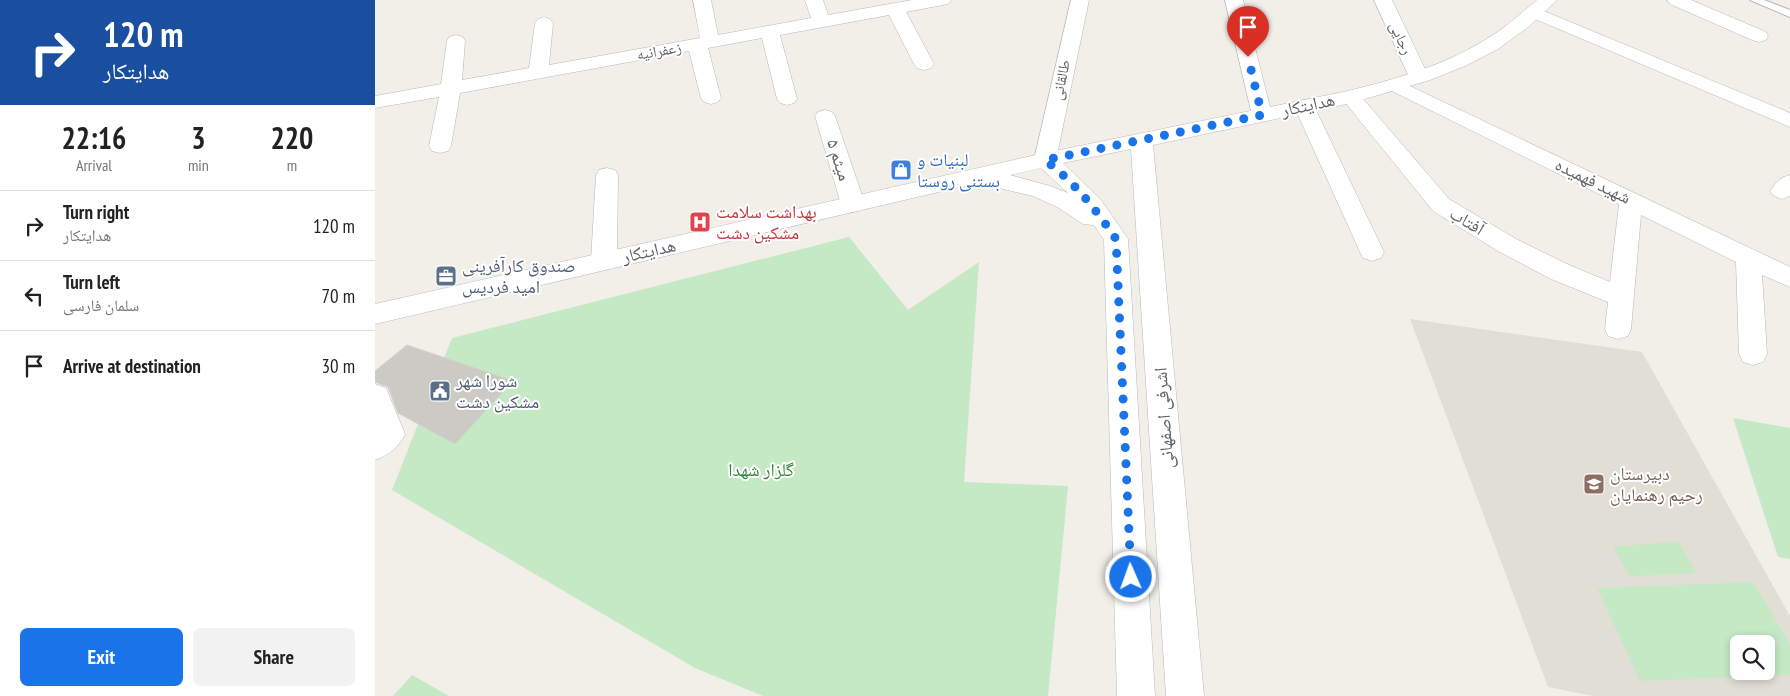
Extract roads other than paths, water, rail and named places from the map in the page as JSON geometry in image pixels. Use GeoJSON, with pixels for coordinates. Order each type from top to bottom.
{"type":"FeatureCollection","features":[{"type":"Feature","properties":{"kind":"street"},"geometry":{"type":"LineString","coordinates":[[702,0],[703,43],[711,98]]}},
{"type":"Feature","properties":{"kind":"street"},"geometry":{"type":"LineString","coordinates":[[814,0],[822,22]]}},
{"type":"Feature","properties":{"kind":"street","name":"زعفرانیه"},"geometry":{"type":"LineString","coordinates":[[375,102],[942,0]]}},
{"type":"Feature","properties":{"kind":"street","name":"طالقانی"},"geometry":{"type":"LineString","coordinates":[[1045,160],[1080,0]]}},
{"type":"Feature","properties":{"kind":"street"},"geometry":{"type":"LineString","coordinates":[[1234,0],[1262,115]]}},
{"type":"Feature","properties":{"kind":"street","name":"رجایی"},"geometry":{"type":"LineString","coordinates":[[1383,0],[1419,77]]}},
{"type":"Feature","properties":{"kind":"street"},"geometry":{"type":"LineString","coordinates":[[1675,0],[1759,36]]}},
{"type":"Feature","properties":{"kind":"street"},"geometry":{"type":"LineString","coordinates":[[1541,6],[1790,121]]}},
{"type":"Feature","properties":{"kind":"street","name":"هدایتکار"},"geometry":{"type":"LineString","coordinates":[[375,314],[1045,160],[1351,97],[1395,85],[1452,65],[1491,45],[1541,6]]}},
{"type":"Feature","properties":{"kind":"street"},"geometry":{"type":"LineString","coordinates":[[895,8],[924,64]]}},
{"type":"Feature","properties":{"kind":"street"},"geometry":{"type":"LineString","coordinates":[[538,73],[544,23]]}},
{"type":"Feature","properties":{"kind":"street"},"geometry":{"type":"LineString","coordinates":[[770,31],[787,99]]}},
{"type":"Feature","properties":{"kind":"street"},"geometry":{"type":"LineString","coordinates":[[440,146],[451,89],[456,41]]}},
{"type":"Feature","properties":{"kind":"street","name":"شهید فهمیده"},"geometry":{"type":"LineString","coordinates":[[1395,85],[1790,278]]}},
{"type":"Feature","properties":{"kind":"street","name":"آفتاب"},"geometry":{"type":"LineString","coordinates":[[1351,97],[1441,205],[1507,245],[1560,272],[1621,297]]}},
{"type":"Feature","properties":{"kind":"street"},"geometry":{"type":"LineString","coordinates":[[1304,106],[1372,252]]}},
{"type":"Feature","properties":{"kind":"street","name":"میثم ۵"},"geometry":{"type":"LineString","coordinates":[[825,116],[853,204]]}},
{"type":"Feature","properties":{"kind":"street","name":"اشرفی اصفهانی"},"geometry":{"type":"LineString","coordinates":[[1141,140],[1145,168],[1185,696]]}},
{"type":"Feature","properties":{"kind":"street"},"geometry":{"type":"LineString","coordinates":[[1045,160],[1068,178],[1096,210],[1116,239],[1136,696]]}},
{"type":"Feature","properties":{"kind":"street"},"geometry":{"type":"LineString","coordinates":[[604,261],[607,175]]}},
{"type":"Feature","properties":{"kind":"street"},"geometry":{"type":"LineString","coordinates":[[972,177],[1001,180],[1045,191],[1071,203],[1116,239]]}},
{"type":"Feature","properties":{"kind":"street"},"geometry":{"type":"LineString","coordinates":[[1618,329],[1631,200]]}},
{"type":"Feature","properties":{"kind":"street"},"geometry":{"type":"LineString","coordinates":[[1749,258],[1753,354]]}},
{"type":"Feature","properties":{"kind":"street"},"geometry":{"type":"LineString","coordinates":[[375,447],[390,434],[377,396]]}},
{"type":"Feature","properties":{"kind":"lane"},"geometry":{"type":"LineString","coordinates":[[1755,0],[1790,14]]}},
{"type":"Feature","properties":{"kind":"place","name":"لبنیات و بستنی روستا"},"geometry":{"type":"Point","coordinates":[901,170]}},
{"type":"Feature","properties":{"kind":"place","name":"بهداشت سلامت مشکین دشت"},"geometry":{"type":"Point","coordinates":[700,222]}},
{"type":"Feature","properties":{"kind":"place","name":"صندوق کارآفرینی امید فردیس"},"geometry":{"type":"Point","coordinates":[446,276]}},
{"type":"Feature","properties":{"kind":"place","name":"شورا شهر مشکین دشت"},"geometry":{"type":"Point","coordinates":[440,391]}},
{"type":"Feature","properties":{"kind":"place","name":"دبیرستان رحیم رهنمایان"},"geometry":{"type":"Point","coordinates":[1594,484]}},
{"type":"Feature","properties":{"kind":"park label","name":"گلزار شهدا"},"geometry":{"type":"Point","coordinates":[761,470]}}]}
